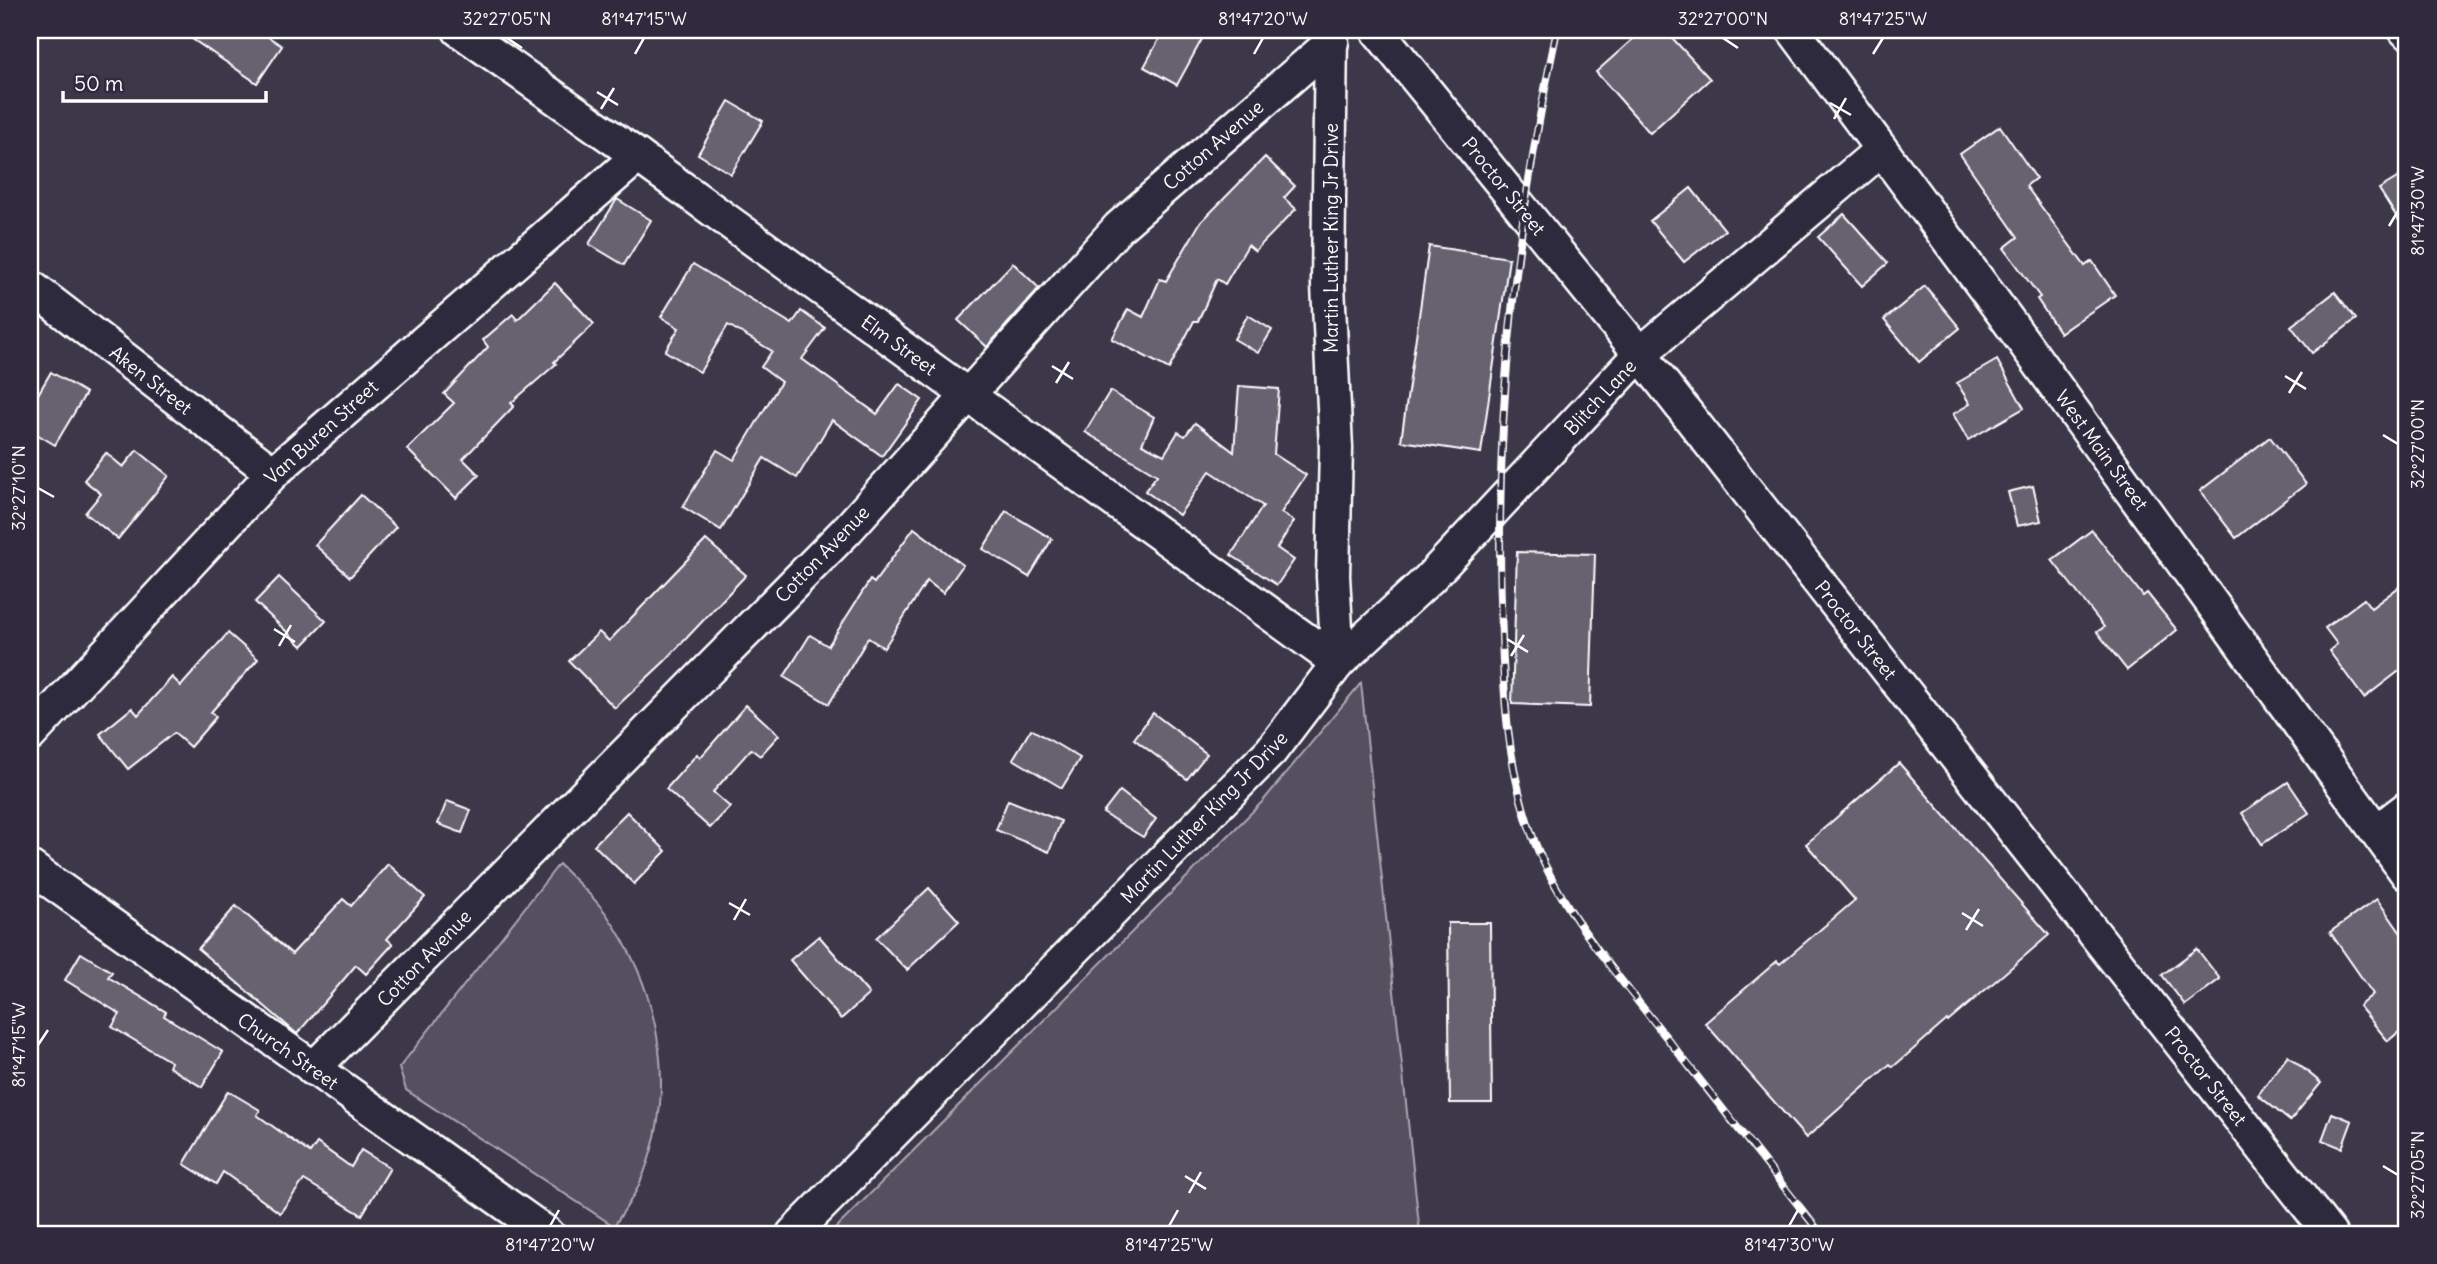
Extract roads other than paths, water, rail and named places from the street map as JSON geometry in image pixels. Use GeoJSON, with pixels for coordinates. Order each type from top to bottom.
{"type":"FeatureCollection","features":[{"type":"Feature","properties":{"kind":"street","name":"Elm Street"},"geometry":{"type":"LineString","coordinates":[[459,30],[638,156],[1338,663]]}},
{"type":"Feature","properties":{"kind":"street","name":"Proctor Street"},"geometry":{"type":"LineString","coordinates":[[1377,30],[1640,354],[2330,1234]]}},
{"type":"Feature","properties":{"kind":"street","name":"West Main Street"},"geometry":{"type":"LineString","coordinates":[[1793,30],[2007,318],[2407,874]]}},
{"type":"Feature","properties":{"kind":"street","name":"Cotton Avenue"},"geometry":{"type":"LineString","coordinates":[[313,1069],[848,530],[1119,227],[1331,36]]}},
{"type":"Feature","properties":{"kind":"street","name":"Martin Luther King Jr Drive"},"geometry":{"type":"LineString","coordinates":[[793,1234],[1271,751],[1338,663],[1333,576],[1336,448],[1328,285],[1331,36]]}},
{"type":"Feature","properties":{"kind":"street","name":"Blitch Lane"},"geometry":{"type":"LineString","coordinates":[[1338,663],[1429,579],[1640,354],[1881,150]]}},
{"type":"Feature","properties":{"kind":"street","name":"Van Buren Street"},"geometry":{"type":"LineString","coordinates":[[30,735],[274,473],[638,156]]}},
{"type":"Feature","properties":{"kind":"street","name":"Aken Street"},"geometry":{"type":"LineString","coordinates":[[30,286],[274,473]]}},
{"type":"Feature","properties":{"kind":"street"},"geometry":{"type":"LineString","coordinates":[[2376,831],[2407,808]]}},
{"type":"Feature","properties":{"kind":"street","name":"Church Street"},"geometry":{"type":"LineString","coordinates":[[30,867],[548,1234]]}},
{"type":"Feature","properties":{"kind":"railway"},"geometry":{"type":"LineString","coordinates":[[1557,30],[1530,172],[1520,244],[1511,315],[1501,458],[1503,664],[1507,725],[1517,785],[1535,843],[1574,917],[1821,1234]]}}]}
